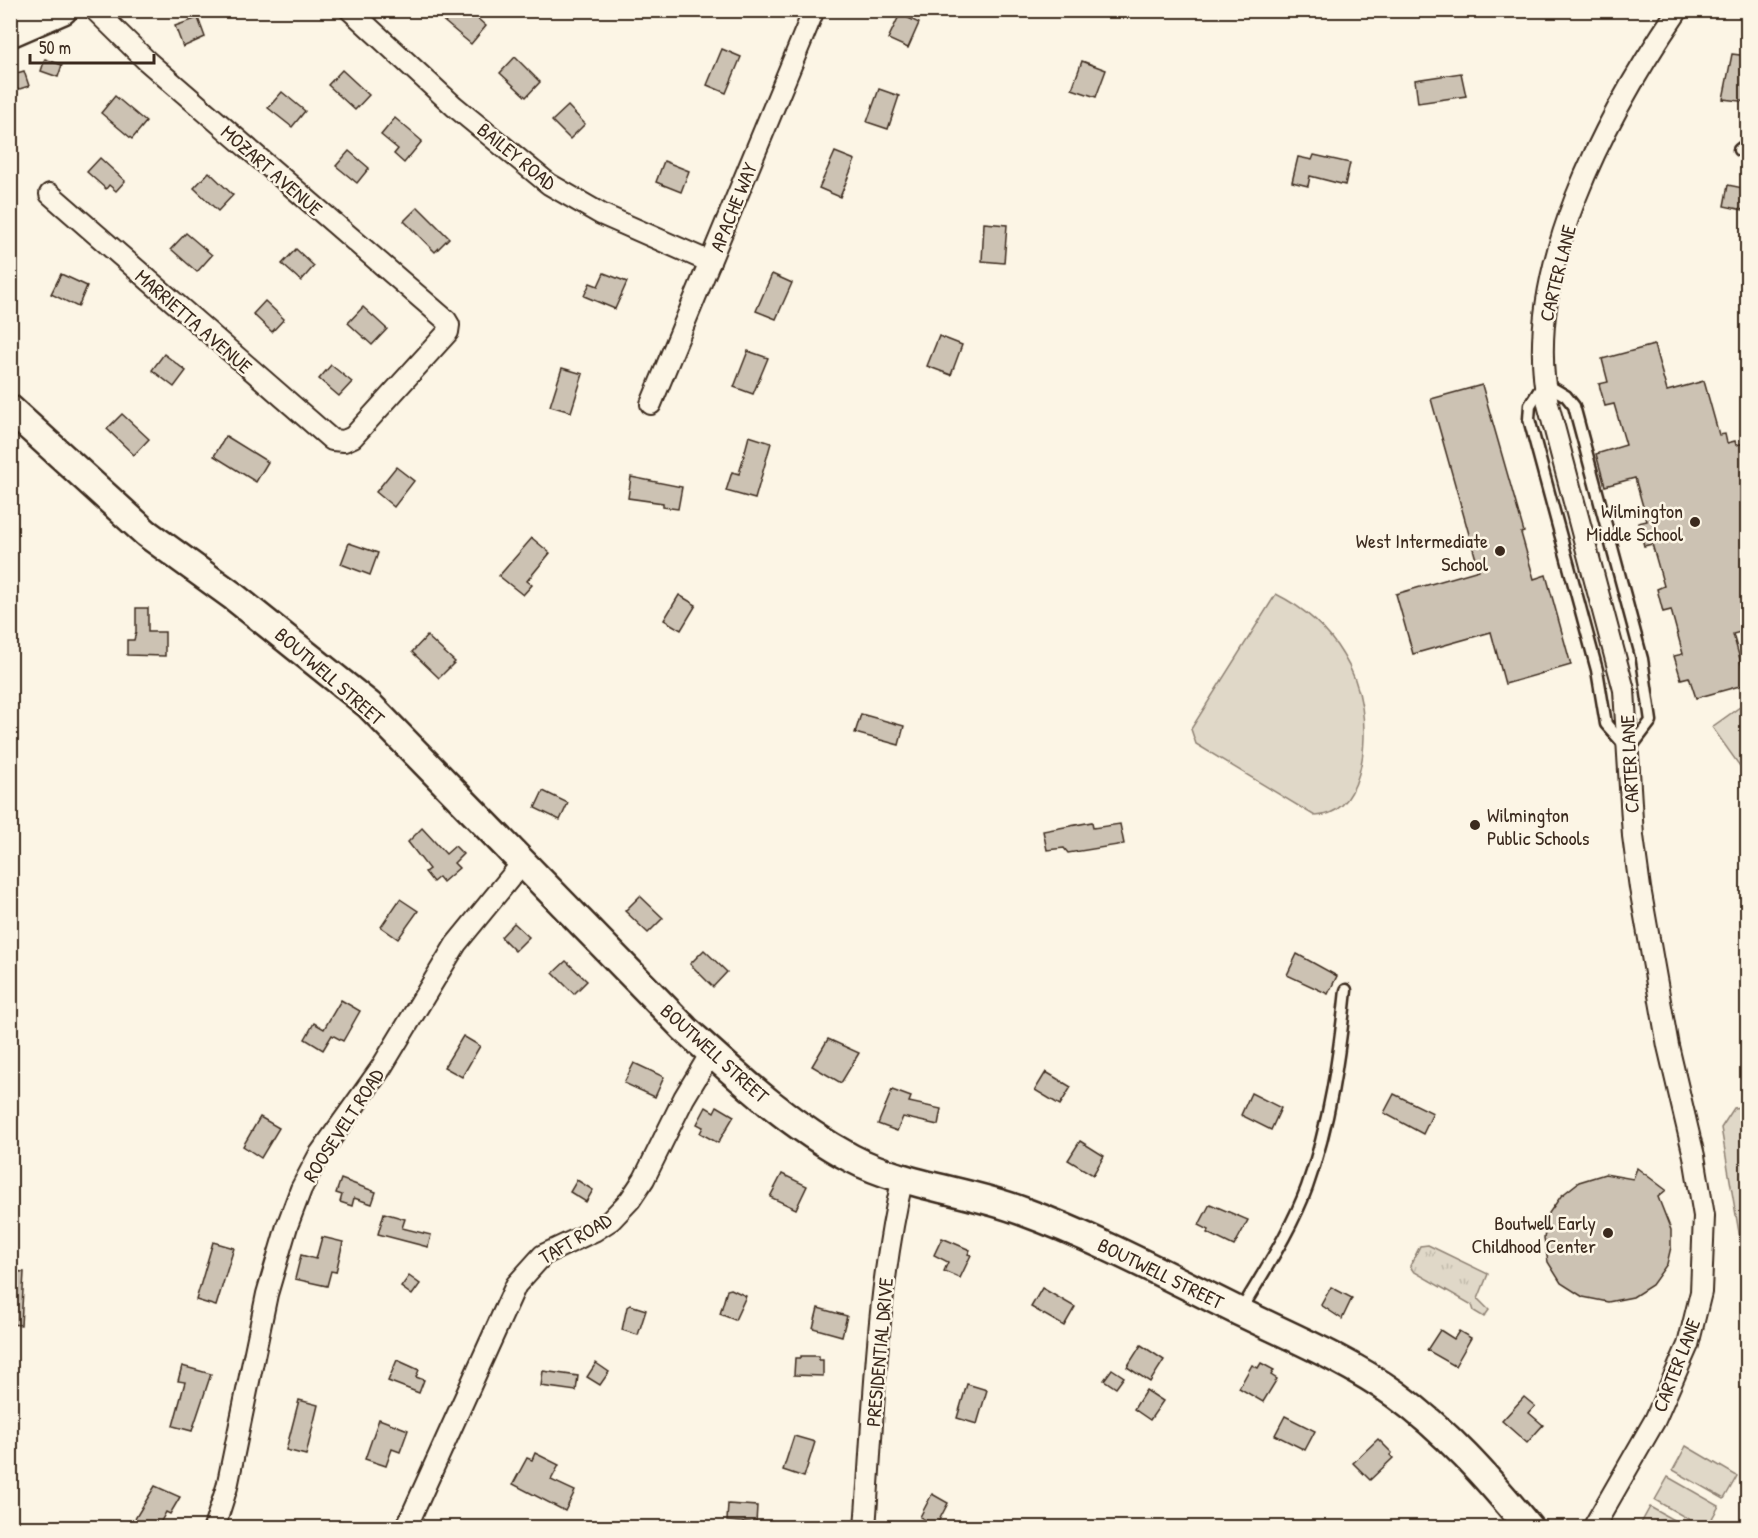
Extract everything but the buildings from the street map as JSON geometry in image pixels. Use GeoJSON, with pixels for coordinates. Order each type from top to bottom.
{"type":"FeatureCollection","features":[{"type":"Feature","properties":{"kind":"street"},"geometry":{"type":"LineString","coordinates":[[10,33],[63,10]]}},
{"type":"Feature","properties":{"kind":"street","name":"MOZART AVENUE"},"geometry":{"type":"LineString","coordinates":[[95,10],[147,61],[448,323],[450,328],[446,336],[353,437],[340,442]]}},
{"type":"Feature","properties":{"kind":"street","name":"BAILEY ROAD"},"geometry":{"type":"LineString","coordinates":[[350,10],[454,106],[549,184],[601,214],[710,261]]}},
{"type":"Feature","properties":{"kind":"street","name":"APACHE WAY"},"geometry":{"type":"LineString","coordinates":[[651,404],[814,10]]}},
{"type":"Feature","properties":{"kind":"street","name":"CARTER LANE"},"geometry":{"type":"LineString","coordinates":[[1593,1527],[1654,1420],[1679,1369],[1694,1325],[1703,1270],[1704,1216],[1700,1188],[1668,1046],[1640,888],[1633,836],[1628,714],[1619,665],[1544,383],[1541,349],[1545,313],[1555,265],[1568,225],[1612,116],[1678,10]]}},
{"type":"Feature","properties":{"kind":"street","name":"MARRIETTA AVENUE"},"geometry":{"type":"LineString","coordinates":[[50,194],[326,436],[340,442]]}},
{"type":"Feature","properties":{"kind":"street","name":"BOUTWELL STREET"},"geometry":{"type":"LineString","coordinates":[[10,409],[146,533],[233,596],[369,705],[419,759],[711,1053],[803,1129],[864,1165],[981,1198],[1038,1217],[1339,1360],[1394,1393],[1457,1447],[1529,1527]]}},
{"type":"Feature","properties":{"kind":"street","name":"ROOSEVELT ROAD"},"geometry":{"type":"LineString","coordinates":[[214,1527],[227,1487],[267,1294],[301,1189],[319,1155],[381,1068],[456,944],[523,862]]}},
{"type":"Feature","properties":{"kind":"street","name":"TAFT ROAD"},"geometry":{"type":"LineString","coordinates":[[406,1527],[516,1285],[543,1255],[594,1232],[611,1220],[630,1200],[644,1179],[684,1098],[711,1053]]}},
{"type":"Feature","properties":{"kind":"street","name":"PRESIDENTIAL DRIVE"},"geometry":{"type":"LineString","coordinates":[[865,1527],[882,1297],[890,1233],[903,1177]]}},
{"type":"Feature","properties":{"kind":"lane"},"geometry":{"type":"LineString","coordinates":[[1240,1312],[1281,1242],[1306,1189],[1323,1136],[1338,1064],[1346,990]]}},
{"type":"Feature","properties":{"kind":"green space"},"geometry":{"type":"Polygon","coordinates":[[[1276,594],[1305,612],[1330,636],[1350,667],[1362,707],[1364,739],[1359,774],[1353,790],[1343,803],[1331,812],[1315,816],[1196,744],[1191,729],[1276,594]]]}},
{"type":"Feature","properties":{"kind":"green space"},"geometry":{"type":"Polygon","coordinates":[[[1747,702],[1747,776],[1712,727],[1747,702]]]}},
{"type":"Feature","properties":{"kind":"green space"},"geometry":{"type":"Polygon","coordinates":[[[1748,1106],[1747,1279],[1721,1128],[1734,1108],[1748,1106]]]}},
{"type":"Feature","properties":{"kind":"green space"},"geometry":{"type":"Polygon","coordinates":[[[1428,1245],[1488,1274],[1478,1299],[1489,1310],[1484,1317],[1474,1311],[1472,1305],[1413,1271],[1410,1266],[1420,1246],[1428,1245]]]}},
{"type":"Feature","properties":{"kind":"green space"},"geometry":{"type":"Polygon","coordinates":[[[1686,1446],[1737,1476],[1724,1499],[1673,1470],[1686,1446]]]}},
{"type":"Feature","properties":{"kind":"green space"},"geometry":{"type":"Polygon","coordinates":[[[1668,1477],[1719,1506],[1707,1527],[1702,1527],[1655,1500],[1668,1477]]]}},
{"type":"Feature","properties":{"kind":"green space"},"geometry":{"type":"Polygon","coordinates":[[[1650,1507],[1686,1527],[1639,1527],[1650,1507]]]}},
{"type":"Feature","properties":{"kind":"place","name":"Wilmington Middle School"},"geometry":{"type":"Point","coordinates":[1695,522]}},
{"type":"Feature","properties":{"kind":"place","name":"West Intermediate School"},"geometry":{"type":"Point","coordinates":[1500,551]}},
{"type":"Feature","properties":{"kind":"place","name":"Wilmington Public Schools"},"geometry":{"type":"Point","coordinates":[1475,825]}},
{"type":"Feature","properties":{"kind":"place","name":"Boutwell Early Childhood Center"},"geometry":{"type":"Point","coordinates":[1608,1233]}}]}
